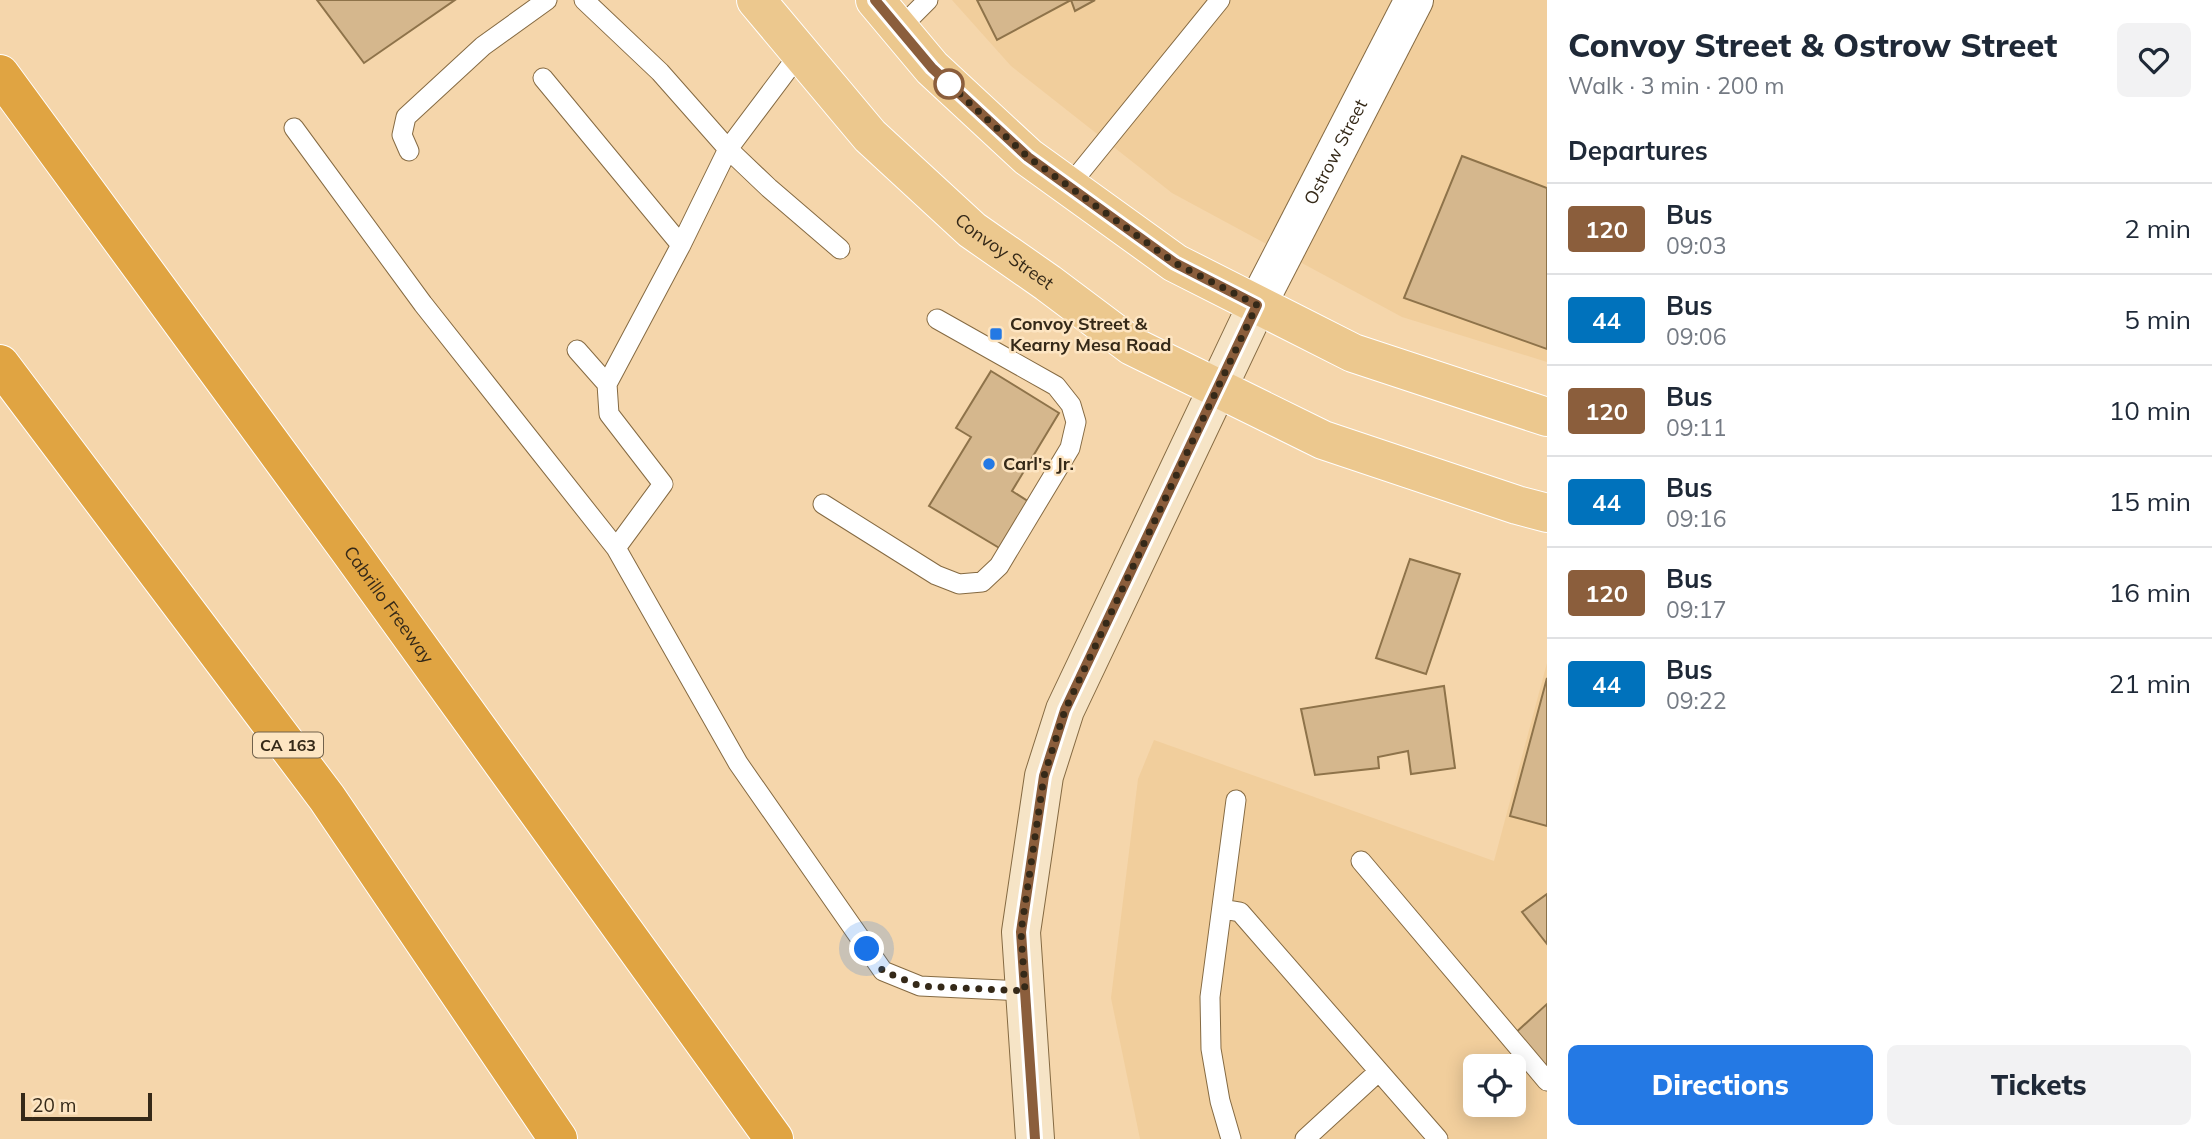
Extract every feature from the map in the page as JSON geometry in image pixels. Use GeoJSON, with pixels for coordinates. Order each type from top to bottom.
{"type":"FeatureCollection","features":[{"type":"Feature","properties":{"kind":"highway","name":"Cabrillo Freeway"},"geometry":{"type":"LineString","coordinates":[[0,74],[774,1139]]}},
{"type":"Feature","properties":{"kind":"highway","name":"CA 163"},"geometry":{"type":"LineString","coordinates":[[0,364],[327,798],[558,1139]]}},
{"type":"Feature","properties":{"kind":"main road","name":"Convoy Street"},"geometry":{"type":"LineString","coordinates":[[755,0],[870,136],[972,230],[1132,346],[1323,440],[1547,513]]}},
{"type":"Feature","properties":{"kind":"main road"},"geometry":{"type":"LineString","coordinates":[[875,0],[932,68],[1028,157],[1175,263],[1353,353],[1547,417]]}},
{"type":"Feature","properties":{"kind":"main road"},"geometry":{"type":"LineString","coordinates":[[1035,1139],[1021,932],[1044,776],[1065,710],[1257,305]]}},
{"type":"Feature","properties":{"kind":"street","name":"Ostrow Street"},"geometry":{"type":"LineString","coordinates":[[1257,305],[1404,4]]}},
{"type":"Feature","properties":{"kind":"lane"},"geometry":{"type":"LineString","coordinates":[[409,151],[402,135],[406,117],[483,46],[547,0]]}},
{"type":"Feature","properties":{"kind":"lane"},"geometry":{"type":"LineString","coordinates":[[584,0],[660,72],[727,149],[840,249]]}},
{"type":"Feature","properties":{"kind":"lane"},"geometry":{"type":"LineString","coordinates":[[899,29],[928,0]]}},
{"type":"Feature","properties":{"kind":"lane"},"geometry":{"type":"LineString","coordinates":[[1069,186],[1220,0]]}},
{"type":"Feature","properties":{"kind":"lane"},"geometry":{"type":"LineString","coordinates":[[616,548],[663,484],[609,414],[607,384],[681,245],[727,149],[800,52]]}},
{"type":"Feature","properties":{"kind":"lane"},"geometry":{"type":"LineString","coordinates":[[543,78],[681,245]]}},
{"type":"Feature","properties":{"kind":"lane"},"geometry":{"type":"LineString","coordinates":[[294,128],[423,304],[616,548],[738,763],[883,971],[920,986],[1025,991]]}},
{"type":"Feature","properties":{"kind":"lane"},"geometry":{"type":"LineString","coordinates":[[822,504],[936,575],[959,584],[982,582],[999,566],[1070,448],[1076,422],[1071,405],[1056,386],[937,319]]}},
{"type":"Feature","properties":{"kind":"lane"},"geometry":{"type":"LineString","coordinates":[[576,350],[607,384]]}},
{"type":"Feature","properties":{"kind":"lane"},"geometry":{"type":"LineString","coordinates":[[1231,1139],[1220,1101],[1211,1049],[1210,997],[1236,800]]}},
{"type":"Feature","properties":{"kind":"lane"},"geometry":{"type":"LineString","coordinates":[[1361,861],[1547,1081]]}},
{"type":"Feature","properties":{"kind":"lane"},"geometry":{"type":"LineString","coordinates":[[1222,909],[1240,912],[1437,1139]]}},
{"type":"Feature","properties":{"kind":"lane"},"geometry":{"type":"LineString","coordinates":[[1305,1139],[1378,1072]]}},
{"type":"Feature","properties":{"kind":"shaded area"},"geometry":{"type":"Polygon","coordinates":[[[952,0],[1547,0],[1547,362],[1402,317],[1172,193],[1011,66],[952,0]]]}},
{"type":"Feature","properties":{"kind":"shaded area"},"geometry":{"type":"Polygon","coordinates":[[[1547,663],[1547,1139],[1140,1139],[1111,998],[1138,779],[1154,740],[1494,861],[1547,663]]]}},
{"type":"Feature","properties":{"kind":"building"},"geometry":{"type":"Polygon","coordinates":[[[317,0],[455,0],[364,63],[317,0]]]}},
{"type":"Feature","properties":{"kind":"building"},"geometry":{"type":"Polygon","coordinates":[[[977,0],[1071,0],[997,40],[977,0]]]}},
{"type":"Feature","properties":{"kind":"building"},"geometry":{"type":"Polygon","coordinates":[[[1071,0],[1095,0],[1075,11],[1071,0]]]}},
{"type":"Feature","properties":{"kind":"building"},"geometry":{"type":"Polygon","coordinates":[[[1462,156],[1547,188],[1547,349],[1404,298],[1462,156]]]}},
{"type":"Feature","properties":{"kind":"building"},"geometry":{"type":"Polygon","coordinates":[[[991,371],[1059,413],[1012,491],[1034,505],[1006,552],[929,506],[971,437],[956,428],[991,371]]]}},
{"type":"Feature","properties":{"kind":"building"},"geometry":{"type":"Polygon","coordinates":[[[1410,559],[1460,574],[1426,674],[1376,658],[1410,559]]]}},
{"type":"Feature","properties":{"kind":"building"},"geometry":{"type":"Polygon","coordinates":[[[1547,678],[1547,826],[1510,816],[1547,678]]]}},
{"type":"Feature","properties":{"kind":"building"},"geometry":{"type":"Polygon","coordinates":[[[1444,686],[1455,768],[1411,774],[1408,751],[1378,757],[1379,768],[1315,775],[1301,709],[1444,686]]]}},
{"type":"Feature","properties":{"kind":"building"},"geometry":{"type":"Polygon","coordinates":[[[1547,894],[1547,944],[1522,912],[1547,894]]]}},
{"type":"Feature","properties":{"kind":"building"},"geometry":{"type":"Polygon","coordinates":[[[1547,1004],[1547,1077],[1512,1036],[1547,1004]]]}},
{"type":"Feature","properties":{"kind":"bus line","name":"120"},"geometry":{"type":"LineString","coordinates":[[875,0],[932,68],[1028,157],[1175,263],[1257,305],[1065,710],[1044,776],[1021,932],[1035,1139]]}},
{"type":"Feature","properties":{"kind":"place","name":"Convoy Street & Kearny Mesa Road"},"geometry":{"type":"Point","coordinates":[996,334]}},
{"type":"Feature","properties":{"kind":"place","name":"Carl's Jr."},"geometry":{"type":"Point","coordinates":[989,464]}},
{"type":"Feature","properties":{"kind":"route"},"geometry":{"type":"LineString","coordinates":[[867,949],[883,971],[920,986],[1025,991],[1021,932],[1044,776],[1065,710],[1257,305],[1175,263],[1028,157],[949,84]]}}]}
